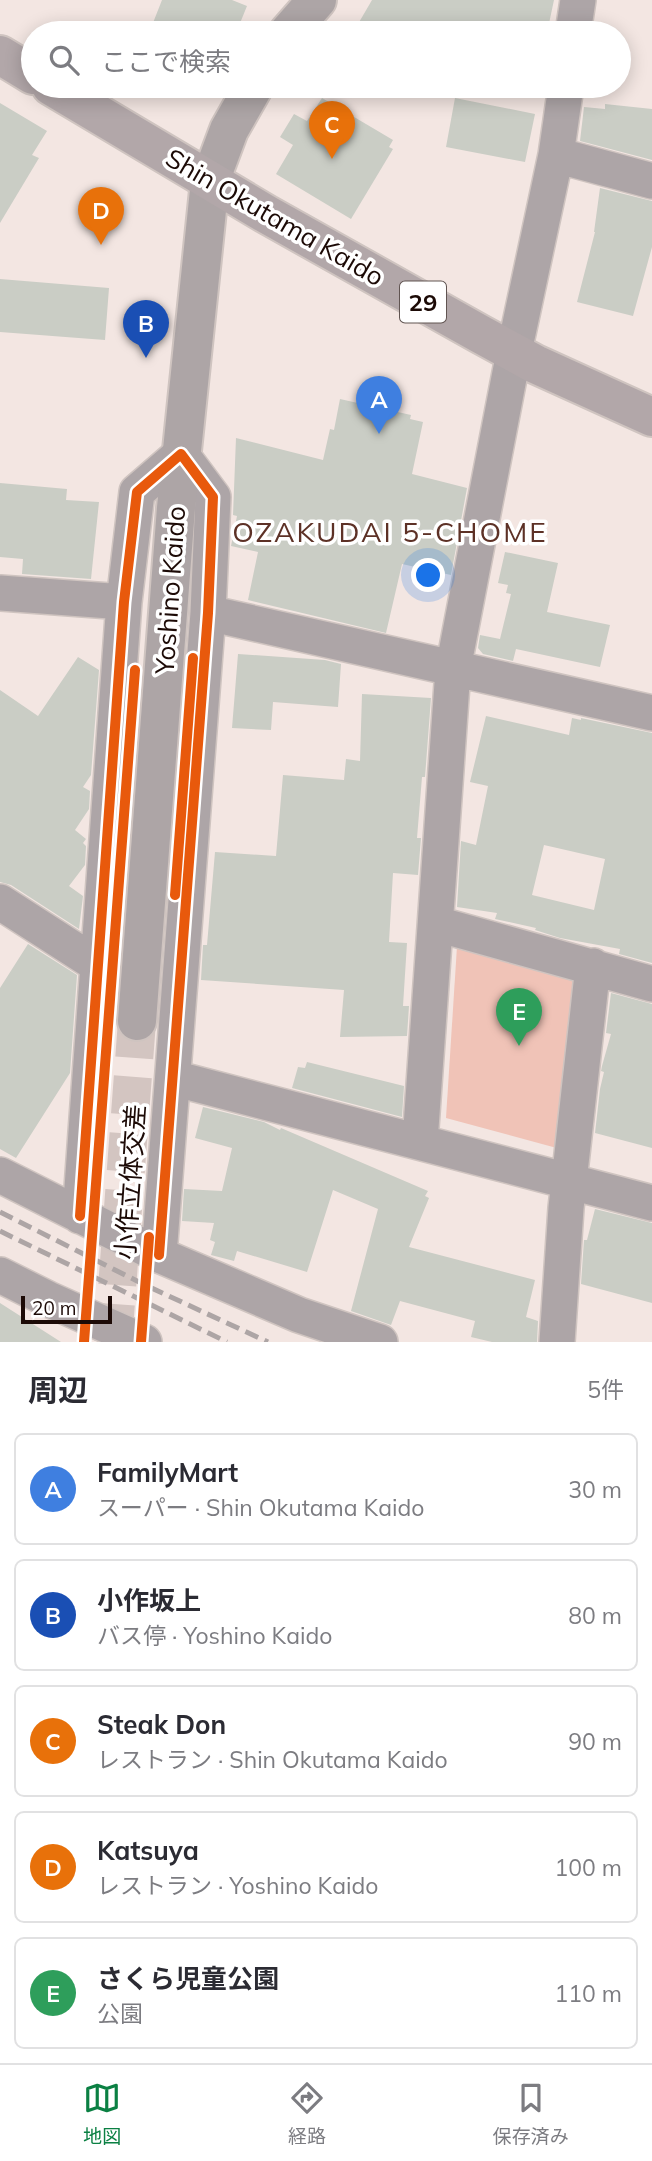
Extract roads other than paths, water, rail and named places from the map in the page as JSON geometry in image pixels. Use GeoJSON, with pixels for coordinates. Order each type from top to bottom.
{"type":"FeatureCollection","features":[{"type":"Feature","properties":{"kind":"main road"},"geometry":{"type":"LineString","coordinates":[[299,21],[317,0]]}},
{"type":"Feature","properties":{"kind":"main road"},"geometry":{"type":"LineString","coordinates":[[0,55],[21,68]]}},
{"type":"Feature","properties":{"kind":"main road","name":"Shin Okutama Kaido"},"geometry":{"type":"LineString","coordinates":[[71,98],[210,181],[535,364],[652,417]]}},
{"type":"Feature","properties":{"kind":"main road","name":"Yoshino Kaido"},"geometry":{"type":"LineString","coordinates":[[137,1021],[181,454],[210,181],[229,130],[247,98]]}},
{"type":"Feature","properties":{"kind":"street"},"geometry":{"type":"LineString","coordinates":[[575,21],[578,0]]}},
{"type":"Feature","properties":{"kind":"street"},"geometry":{"type":"LineString","coordinates":[[420,1142],[453,669],[514,352],[556,155],[564,98]]}},
{"type":"Feature","properties":{"kind":"street"},"geometry":{"type":"LineString","coordinates":[[556,155],[652,180]]}},
{"type":"Feature","properties":{"kind":"street"},"geometry":{"type":"LineString","coordinates":[[80,1216],[124,602],[137,492],[181,454],[213,497],[208,614],[159,1255]]}},
{"type":"Feature","properties":{"kind":"street"},"geometry":{"type":"LineString","coordinates":[[0,593],[124,602]]}},
{"type":"Feature","properties":{"kind":"street"},"geometry":{"type":"LineString","coordinates":[[208,614],[652,713]]}},
{"type":"Feature","properties":{"kind":"street"},"geometry":{"type":"LineString","coordinates":[[0,902],[98,965]]}},
{"type":"Feature","properties":{"kind":"street"},"geometry":{"type":"LineString","coordinates":[[437,924],[652,984]]}},
{"type":"Feature","properties":{"kind":"street"},"geometry":{"type":"LineString","coordinates":[[557,1342],[569,1181],[593,967]]}},
{"type":"Feature","properties":{"kind":"street"},"geometry":{"type":"LineString","coordinates":[[173,1078],[652,1203]]}},
{"type":"Feature","properties":{"kind":"street"},"geometry":{"type":"LineString","coordinates":[[0,1175],[159,1255],[299,1315],[380,1342]]}},
{"type":"Feature","properties":{"kind":"street"},"geometry":{"type":"LineString","coordinates":[[0,1275],[73,1327],[144,1342]]}},
{"type":"Feature","properties":{"kind":"tunnel"},"geometry":{"type":"LineString","coordinates":[[113,1342],[137,1021]]}},
{"type":"Feature","properties":{"kind":"railway"},"geometry":{"type":"LineString","coordinates":[[0,1212],[145,1285],[268,1342]]}},
{"type":"Feature","properties":{"kind":"railway"},"geometry":{"type":"LineString","coordinates":[[0,1231],[227,1342]]}},
{"type":"Feature","properties":{"kind":"place","name":"Steak Don"},"geometry":{"type":"Point","coordinates":[332,159]}},
{"type":"Feature","properties":{"kind":"place","name":"Katsuya"},"geometry":{"type":"Point","coordinates":[101,245]}},
{"type":"Feature","properties":{"kind":"place","name":"小作坂上"},"geometry":{"type":"Point","coordinates":[146,358]}},
{"type":"Feature","properties":{"kind":"place","name":"FamilyMart"},"geometry":{"type":"Point","coordinates":[379,434]}},
{"type":"Feature","properties":{"kind":"place","name":"さくら児童公園"},"geometry":{"type":"Point","coordinates":[519,1046]}},
{"type":"Feature","properties":{"kind":"district","name":"OZAKUDAI 5-CHOME"},"geometry":{"type":"Point","coordinates":[390,531]}}]}
